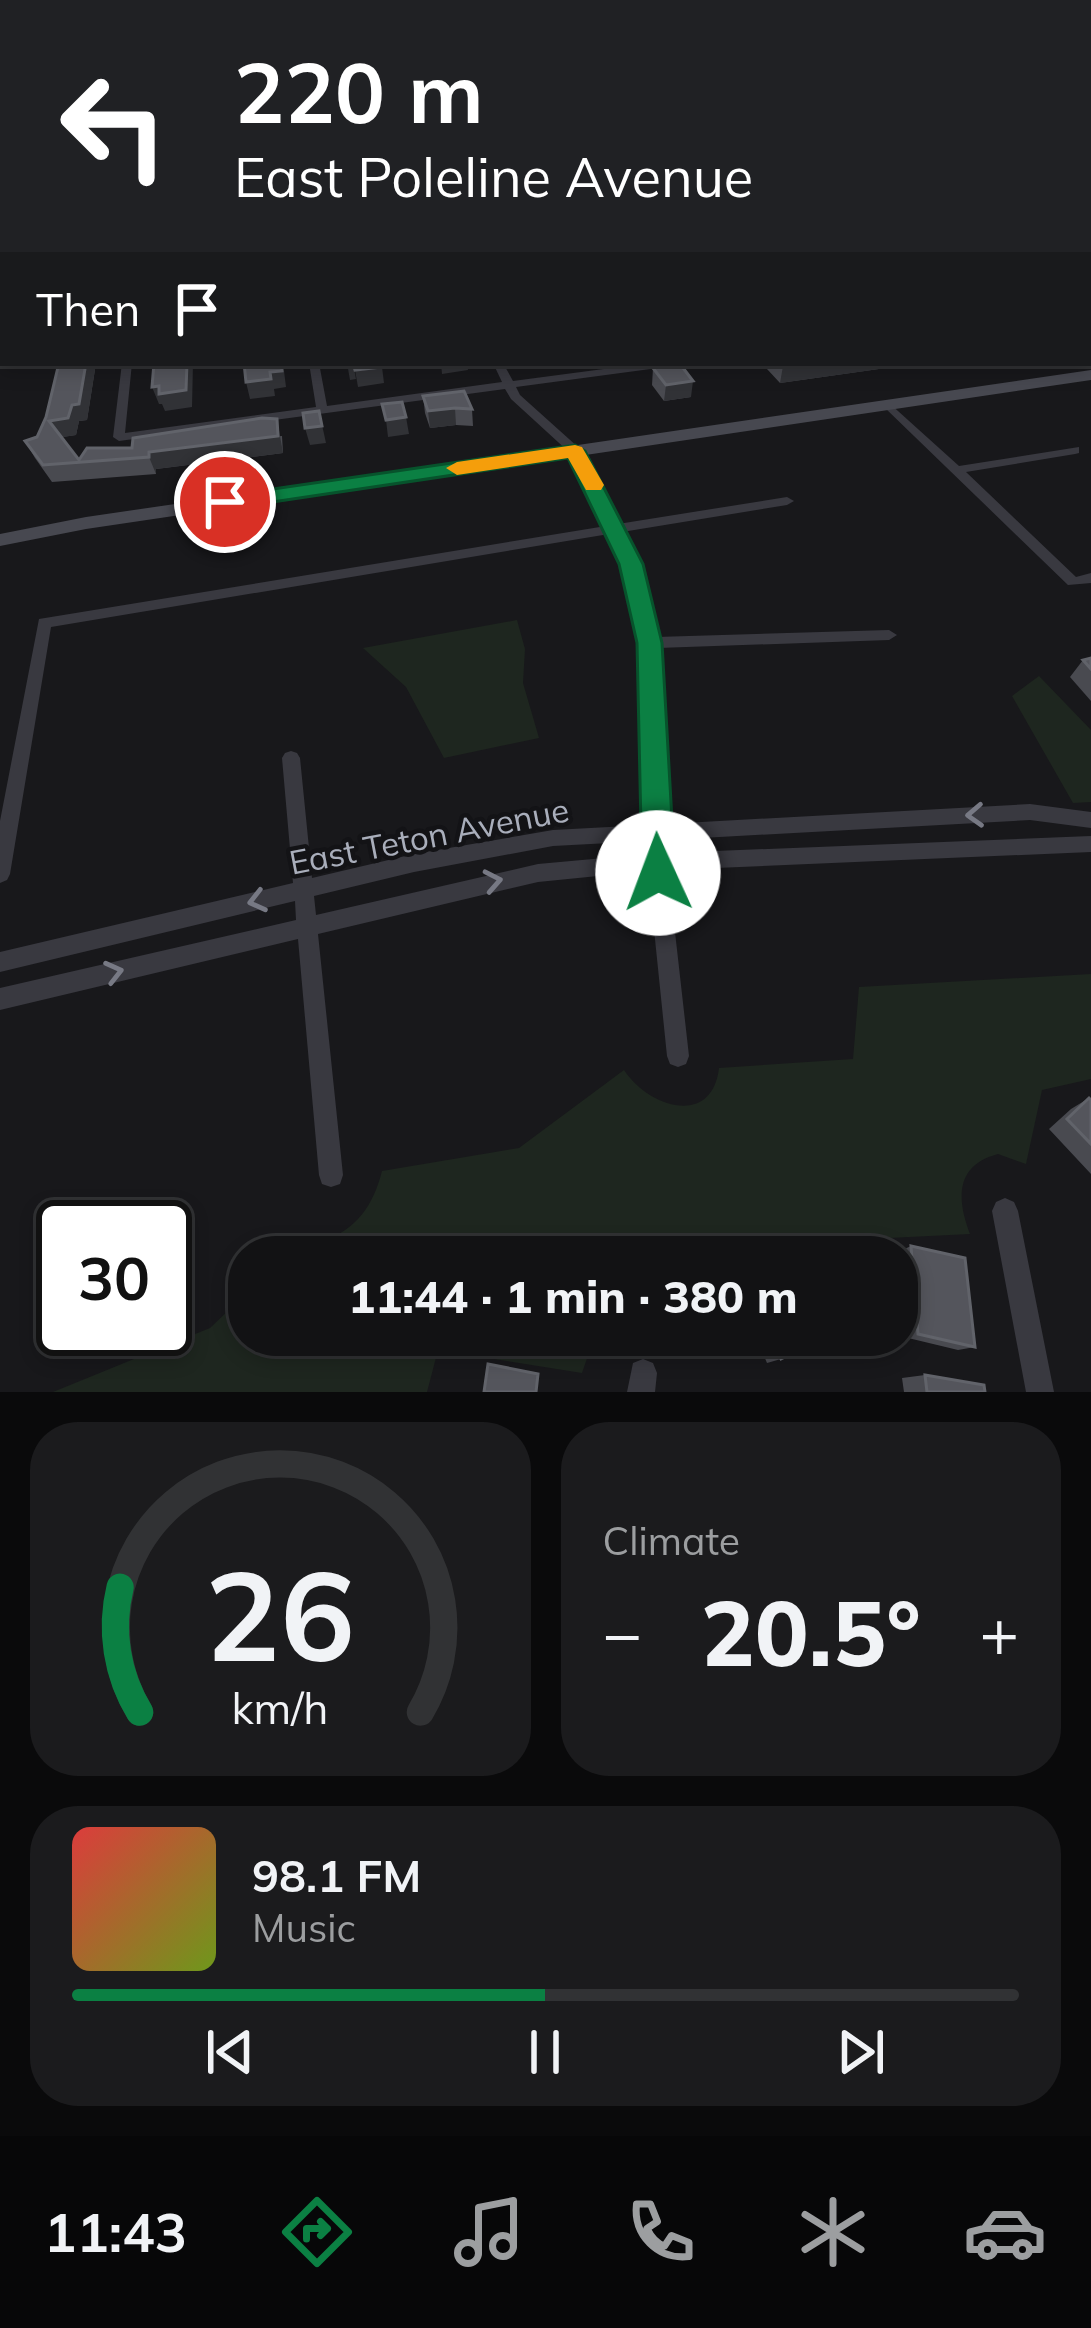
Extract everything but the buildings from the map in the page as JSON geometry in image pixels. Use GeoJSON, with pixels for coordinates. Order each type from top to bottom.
{"type":"FeatureCollection","features":[{"type":"Feature","properties":{"kind":"main road"},"geometry":{"type":"LineString","coordinates":[[0,540],[86,523],[1091,375]]}},
{"type":"Feature","properties":{"kind":"main road"},"geometry":{"type":"LineString","coordinates":[[0,530],[86,523]]}},
{"type":"Feature","properties":{"kind":"street"},"geometry":{"type":"LineString","coordinates":[[127,366],[119,437],[651,366]]}},
{"type":"Feature","properties":{"kind":"street"},"geometry":{"type":"LineString","coordinates":[[315,366],[322,409]]}},
{"type":"Feature","properties":{"kind":"street"},"geometry":{"type":"LineString","coordinates":[[500,366],[515,397],[575,451],[631,564],[650,643],[658,862],[678,1056]]}},
{"type":"Feature","properties":{"kind":"street"},"geometry":{"type":"LineString","coordinates":[[888,406],[1073,582],[1091,578]]}},
{"type":"Feature","properties":{"kind":"street"},"geometry":{"type":"LineString","coordinates":[[956,470],[1075,450]]}},
{"type":"Feature","properties":{"kind":"street"},"geometry":{"type":"LineString","coordinates":[[0,874],[44,623],[788,501]]}},
{"type":"Feature","properties":{"kind":"street"},"geometry":{"type":"LineString","coordinates":[[650,643],[889,635]]}},
{"type":"Feature","properties":{"kind":"street"},"geometry":{"type":"LineString","coordinates":[[291,758],[331,1175]]}},
{"type":"Feature","properties":{"kind":"street","name":"East Teton Avenue"},"geometry":{"type":"LineString","coordinates":[[0,962],[478,850],[656,830],[1030,812],[1091,820]]}},
{"type":"Feature","properties":{"kind":"street","name":"East Teton Avenue"},"geometry":{"type":"LineString","coordinates":[[0,999],[538,872],[658,862],[1091,844]]}},
{"type":"Feature","properties":{"kind":"street"},"geometry":{"type":"LineString","coordinates":[[1005,1211],[1040,1392]]}},
{"type":"Feature","properties":{"kind":"shaded area"},"geometry":{"type":"Polygon","coordinates":[[[517,620],[525,649],[523,683],[539,738],[444,758],[406,687],[363,648],[517,620]]]}},
{"type":"Feature","properties":{"kind":"shaded area"},"geometry":{"type":"Polygon","coordinates":[[[1039,676],[1091,730],[1091,802],[1073,803],[1012,696],[1039,676]]]}},
{"type":"Feature","properties":{"kind":"shaded area"},"geometry":{"type":"Polygon","coordinates":[[[1091,974],[1091,1079],[1042,1090],[1026,1164],[998,1154],[974,1166],[962,1196],[970,1234],[335,1236],[368,1205],[382,1171],[519,1148],[624,1070],[648,1094],[692,1105],[714,1087],[719,1068],[853,1059],[859,987],[1091,974]]]}},
{"type":"Feature","properties":{"kind":"shaded area"},"geometry":{"type":"Polygon","coordinates":[[[228,1311],[228,1356],[436,1356],[427,1392],[53,1392],[141,1356],[192,1356],[192,1335],[210,1328],[228,1311]]]}},
{"type":"Feature","properties":{"kind":"shaded area"},"geometry":{"type":"Polygon","coordinates":[[[476,1356],[588,1356],[582,1373],[476,1356]]]}},
{"type":"Feature","properties":{"kind":"slow traffic"},"geometry":{"type":"LineString","coordinates":[[457,468],[575,451],[594,485]]}},
{"type":"Feature","properties":{"kind":"route"},"geometry":{"type":"LineString","coordinates":[[225,502],[575,451],[631,564],[650,643],[658,873]]}}]}
